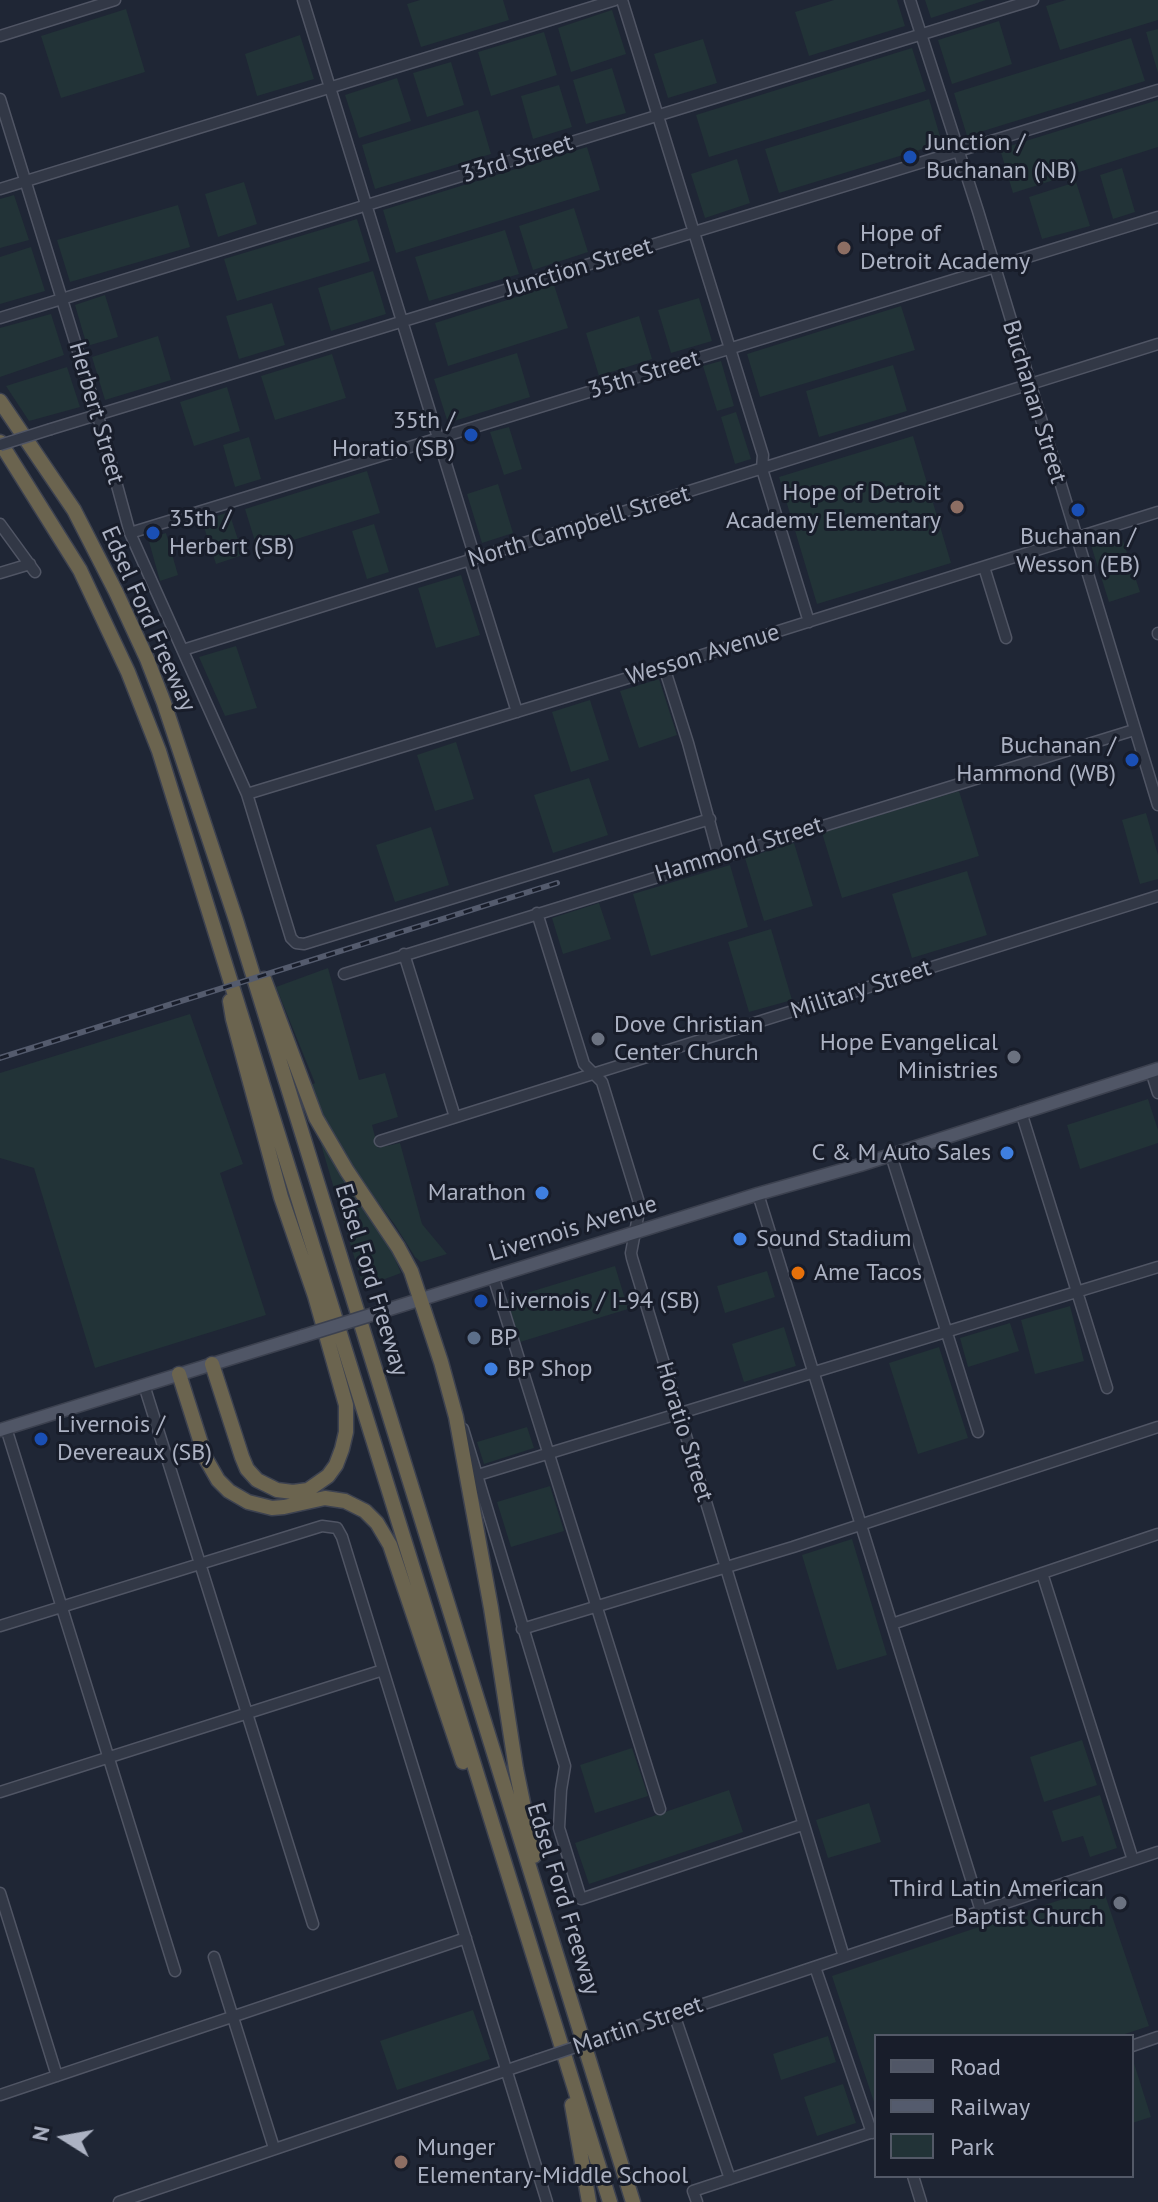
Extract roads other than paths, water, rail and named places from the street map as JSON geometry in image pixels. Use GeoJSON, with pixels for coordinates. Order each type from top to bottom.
{"type":"FeatureCollection","features":[{"type":"Feature","properties":{"kind":"highway","name":"Edsel Ford Freeway"},"geometry":{"type":"LineString","coordinates":[[0,401],[74,510],[147,659],[195,791],[633,2202]]}},
{"type":"Feature","properties":{"kind":"highway","name":"Edsel Ford Freeway"},"geometry":{"type":"LineString","coordinates":[[0,444],[80,570],[128,672],[173,793],[610,2202]]}},
{"type":"Feature","properties":{"kind":"highway"},"geometry":{"type":"LineString","coordinates":[[236,920],[253,949],[316,1118],[411,1271],[416,1300],[456,1417],[543,1911]]}},
{"type":"Feature","properties":{"kind":"highway"},"geometry":{"type":"LineString","coordinates":[[212,1364],[242,1457],[257,1480],[277,1490],[293,1492],[308,1490],[328,1476],[342,1449],[346,1432],[346,1405],[315,1296],[281,1197],[233,1019],[225,960]]}},
{"type":"Feature","properties":{"kind":"highway"},"geometry":{"type":"LineString","coordinates":[[179,1374],[206,1459],[229,1491],[248,1502],[272,1508],[325,1498],[345,1501],[365,1511],[384,1533],[465,1767],[489,1812]]}},
{"type":"Feature","properties":{"kind":"highway"},"geometry":{"type":"LineString","coordinates":[[569,2069],[570,2093],[589,2202]]}},
{"type":"Feature","properties":{"kind":"highway"},"geometry":{"type":"LineString","coordinates":[[596,2081],[619,2130],[642,2202]]}},
{"type":"Feature","properties":{"kind":"main road","name":"Livernois Avenue"},"geometry":{"type":"LineString","coordinates":[[3,1429],[891,1155],[1154,1070]]}},
{"type":"Feature","properties":{"kind":"street"},"geometry":{"type":"LineString","coordinates":[[0,36],[115,0]]}},
{"type":"Feature","properties":{"kind":"street"},"geometry":{"type":"LineString","coordinates":[[303,0],[472,548],[470,561],[517,712]]}},
{"type":"Feature","properties":{"kind":"street"},"geometry":{"type":"LineString","coordinates":[[0,189],[615,0]]}},
{"type":"Feature","properties":{"kind":"street"},"geometry":{"type":"LineString","coordinates":[[622,0],[763,455],[762,469],[809,622]]}},
{"type":"Feature","properties":{"kind":"street","name":"Buchanan Street"},"geometry":{"type":"LineString","coordinates":[[910,0],[1158,805]]}},
{"type":"Feature","properties":{"kind":"street","name":"33rd Street"},"geometry":{"type":"LineString","coordinates":[[0,318],[1033,0]]}},
{"type":"Feature","properties":{"kind":"street","name":"Junction Street"},"geometry":{"type":"LineString","coordinates":[[0,444],[1158,90]]}},
{"type":"Feature","properties":{"kind":"street","name":"Herbert Street"},"geometry":{"type":"LineString","coordinates":[[0,99],[98,416],[130,533],[247,794],[291,938],[296,943],[304,944],[710,819]]}},
{"type":"Feature","properties":{"kind":"street","name":"35th Street"},"geometry":{"type":"LineString","coordinates":[[130,533],[1158,217]]}},
{"type":"Feature","properties":{"kind":"street","name":"North Campbell Street"},"geometry":{"type":"LineString","coordinates":[[183,650],[1158,344]]}},
{"type":"Feature","properties":{"kind":"street","name":"Wesson Avenue"},"geometry":{"type":"LineString","coordinates":[[247,794],[1158,512]]}},
{"type":"Feature","properties":{"kind":"street"},"geometry":{"type":"LineString","coordinates":[[0,524],[33,568],[0,573]]}},
{"type":"Feature","properties":{"kind":"street"},"geometry":{"type":"LineString","coordinates":[[984,567],[1006,638]]}},
{"type":"Feature","properties":{"kind":"street"},"geometry":{"type":"LineString","coordinates":[[664,667],[719,857]]}},
{"type":"Feature","properties":{"kind":"street","name":"Hammond Street"},"geometry":{"type":"LineString","coordinates":[[344,974],[1134,730]]}},
{"type":"Feature","properties":{"kind":"street","name":"Military Street"},"geometry":{"type":"LineString","coordinates":[[380,1141],[1158,896]]}},
{"type":"Feature","properties":{"kind":"street","name":"Horatio Street"},"geometry":{"type":"LineString","coordinates":[[537,913],[584,1064],[602,1082],[640,1206],[631,1253],[646,1309],[844,1957]]}},
{"type":"Feature","properties":{"kind":"street"},"geometry":{"type":"LineString","coordinates":[[404,954],[455,1117]]}},
{"type":"Feature","properties":{"kind":"street"},"geometry":{"type":"LineString","coordinates":[[1154,1070],[1158,1093]]}},
{"type":"Feature","properties":{"kind":"street"},"geometry":{"type":"LineString","coordinates":[[1021,1112],[1107,1388]]}},
{"type":"Feature","properties":{"kind":"street"},"geometry":{"type":"LineString","coordinates":[[891,1155],[978,1432]]}},
{"type":"Feature","properties":{"kind":"street"},"geometry":{"type":"LineString","coordinates":[[758,1194],[981,1911]]}},
{"type":"Feature","properties":{"kind":"street"},"geometry":{"type":"LineString","coordinates":[[478,1475],[1158,1267]]}},
{"type":"Feature","properties":{"kind":"street"},"geometry":{"type":"LineString","coordinates":[[493,1276],[660,1809]]}},
{"type":"Feature","properties":{"kind":"street"},"geometry":{"type":"LineString","coordinates":[[144,1385],[313,1924]]}},
{"type":"Feature","properties":{"kind":"street"},"geometry":{"type":"LineString","coordinates":[[456,1417],[466,1434],[497,1547],[565,1766],[559,1828],[581,1899],[802,1825]]}},
{"type":"Feature","properties":{"kind":"street"},"geometry":{"type":"LineString","coordinates":[[522,1629],[726,1568],[1158,1427]]}},
{"type":"Feature","properties":{"kind":"street"},"geometry":{"type":"LineString","coordinates":[[3,1429],[175,1971]]}},
{"type":"Feature","properties":{"kind":"street"},"geometry":{"type":"LineString","coordinates":[[0,1626],[322,1526],[333,1526],[342,1537],[547,2202]]}},
{"type":"Feature","properties":{"kind":"street"},"geometry":{"type":"LineString","coordinates":[[892,1624],[1158,1534]]}},
{"type":"Feature","properties":{"kind":"street"},"geometry":{"type":"LineString","coordinates":[[1042,1573],[1133,1860]]}},
{"type":"Feature","properties":{"kind":"street"},"geometry":{"type":"LineString","coordinates":[[0,1792],[383,1670]]}},
{"type":"Feature","properties":{"kind":"street","name":"Martin Street"},"geometry":{"type":"LineString","coordinates":[[119,2202],[1158,1852]]}},
{"type":"Feature","properties":{"kind":"street"},"geometry":{"type":"LineString","coordinates":[[0,1893],[57,2076]]}},
{"type":"Feature","properties":{"kind":"street"},"geometry":{"type":"LineString","coordinates":[[0,2095],[466,1938]]}},
{"type":"Feature","properties":{"kind":"street"},"geometry":{"type":"LineString","coordinates":[[214,1957],[274,2148]]}},
{"type":"Feature","properties":{"kind":"street"},"geometry":{"type":"LineString","coordinates":[[695,2196],[730,2179],[874,2132],[815,1967]]}},
{"type":"Feature","properties":{"kind":"street"},"geometry":{"type":"LineString","coordinates":[[674,2014],[730,2179]]}},
{"type":"Feature","properties":{"kind":"street"},"geometry":{"type":"LineString","coordinates":[[1134,2045],[1158,2037]]}},
{"type":"Feature","properties":{"kind":"street"},"geometry":{"type":"LineString","coordinates":[[914,2178],[921,2202]]}},
{"type":"Feature","properties":{"kind":"railway"},"geometry":{"type":"LineString","coordinates":[[0,1058],[557,883]]}},
{"type":"Feature","properties":{"kind":"place","name":"Junction / Buchanan (NB)"},"geometry":{"type":"Point","coordinates":[910,157]}},
{"type":"Feature","properties":{"kind":"place","name":"Hope of Detroit Academy"},"geometry":{"type":"Point","coordinates":[844,248]}},
{"type":"Feature","properties":{"kind":"place","name":"35th / Horatio (SB)"},"geometry":{"type":"Point","coordinates":[471,435]}},
{"type":"Feature","properties":{"kind":"place","name":"Hope of Detroit Academy Elementary"},"geometry":{"type":"Point","coordinates":[957,507]}},
{"type":"Feature","properties":{"kind":"place","name":"Buchanan / Wesson (EB)"},"geometry":{"type":"Point","coordinates":[1078,510]}},
{"type":"Feature","properties":{"kind":"place","name":"35th / Herbert (SB)"},"geometry":{"type":"Point","coordinates":[153,533]}},
{"type":"Feature","properties":{"kind":"place","name":"Buchanan / Hammond (WB)"},"geometry":{"type":"Point","coordinates":[1132,760]}},
{"type":"Feature","properties":{"kind":"place","name":"Dove Christian Center Church"},"geometry":{"type":"Point","coordinates":[598,1039]}},
{"type":"Feature","properties":{"kind":"place","name":"Hope Evangelical Ministries"},"geometry":{"type":"Point","coordinates":[1014,1057]}},
{"type":"Feature","properties":{"kind":"place","name":"C & M Auto Sales"},"geometry":{"type":"Point","coordinates":[1007,1153]}},
{"type":"Feature","properties":{"kind":"place","name":"Marathon"},"geometry":{"type":"Point","coordinates":[542,1193]}},
{"type":"Feature","properties":{"kind":"place","name":"Sound Stadium"},"geometry":{"type":"Point","coordinates":[740,1239]}},
{"type":"Feature","properties":{"kind":"place","name":"Ame Tacos"},"geometry":{"type":"Point","coordinates":[798,1273]}},
{"type":"Feature","properties":{"kind":"place","name":"Livernois / I-94 (SB)"},"geometry":{"type":"Point","coordinates":[481,1301]}},
{"type":"Feature","properties":{"kind":"place","name":"BP"},"geometry":{"type":"Point","coordinates":[474,1338]}},
{"type":"Feature","properties":{"kind":"place","name":"BP Shop"},"geometry":{"type":"Point","coordinates":[491,1369]}},
{"type":"Feature","properties":{"kind":"place","name":"Livernois / Devereaux (SB)"},"geometry":{"type":"Point","coordinates":[41,1439]}},
{"type":"Feature","properties":{"kind":"place","name":"Third Latin American Baptist Church"},"geometry":{"type":"Point","coordinates":[1120,1903]}},
{"type":"Feature","properties":{"kind":"place","name":"Munger Elementary-Middle School"},"geometry":{"type":"Point","coordinates":[401,2162]}}]}
